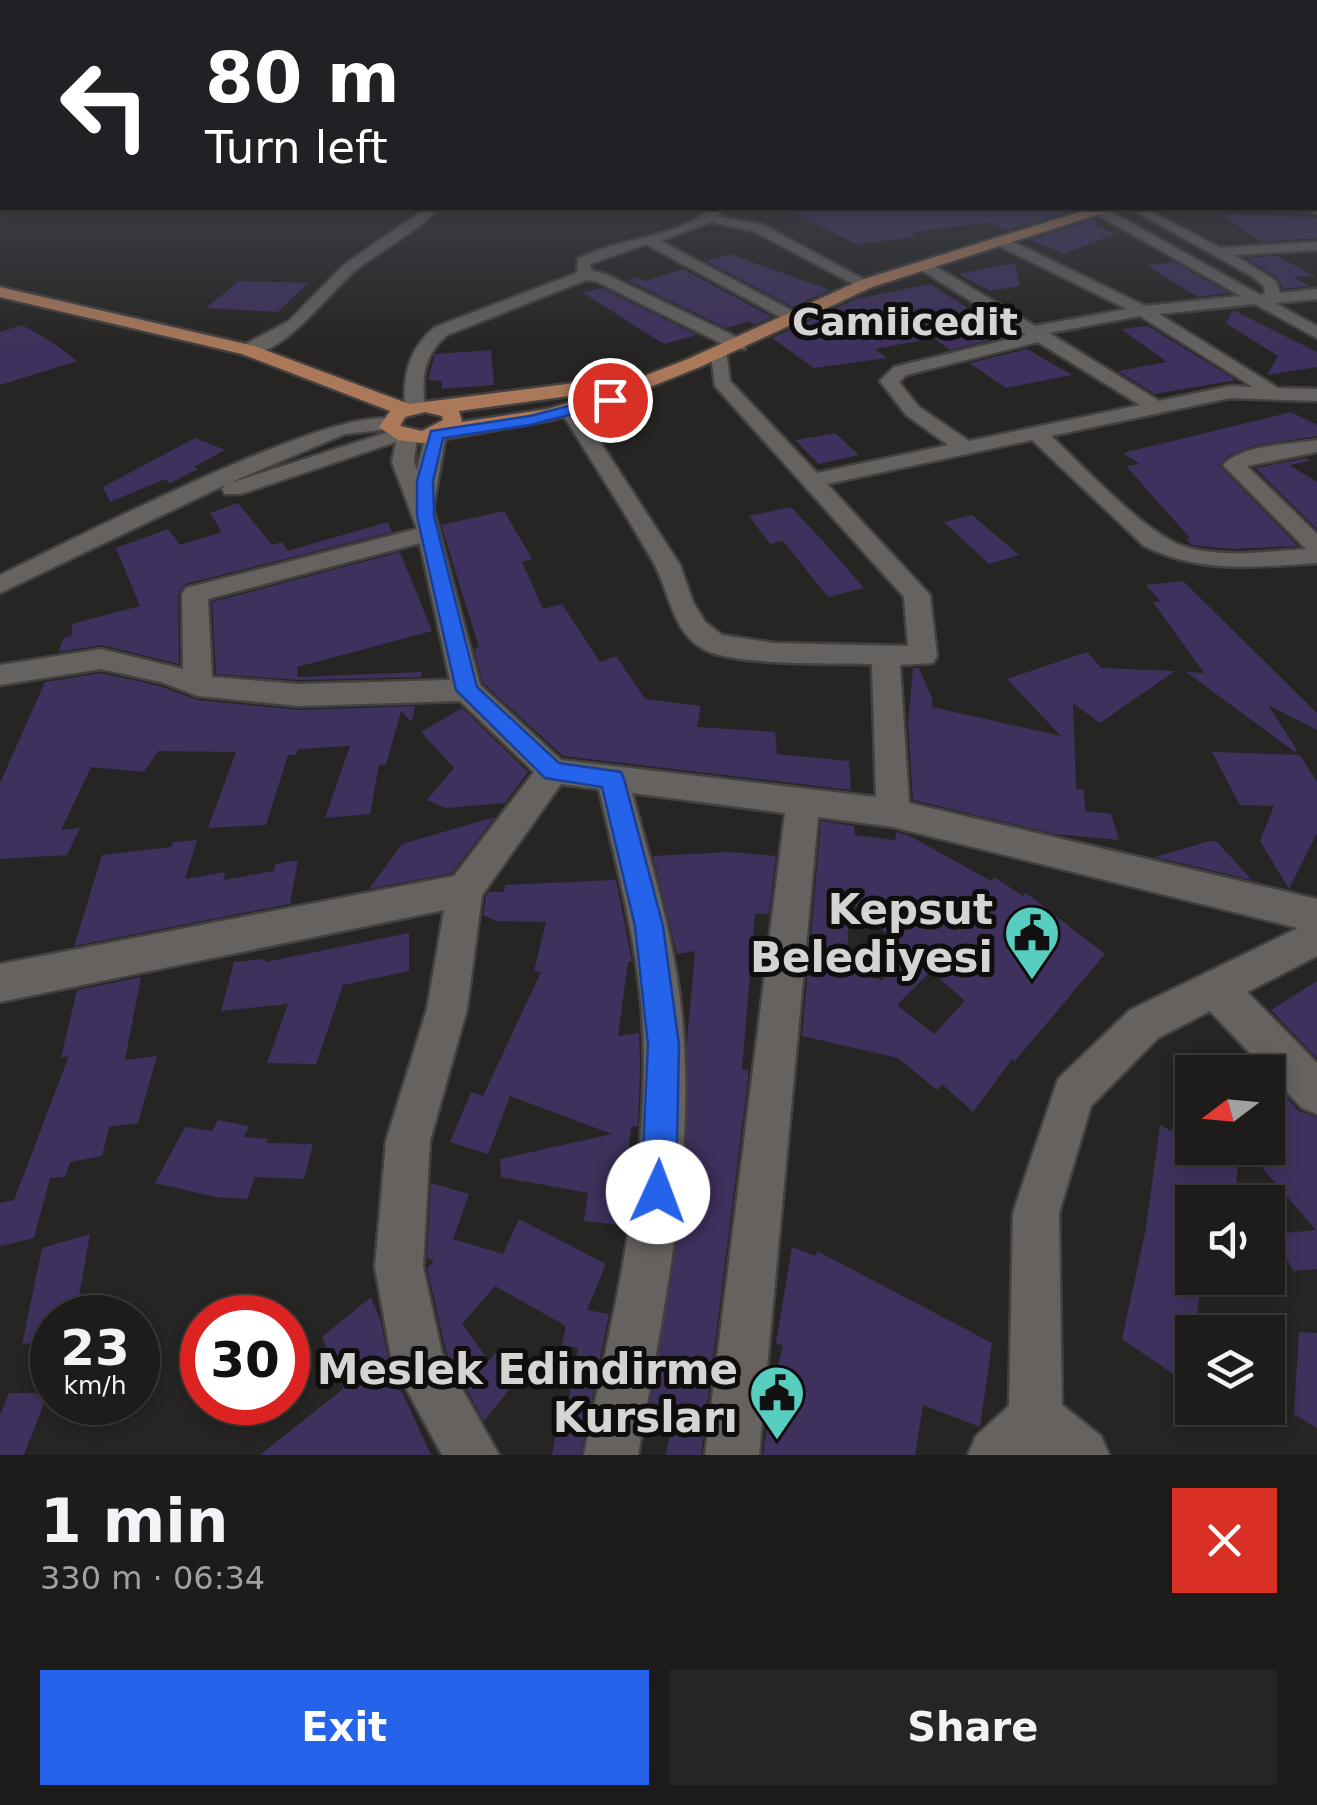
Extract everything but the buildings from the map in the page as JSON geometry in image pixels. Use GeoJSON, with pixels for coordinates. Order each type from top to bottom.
{"type":"FeatureCollection","features":[{"type":"Feature","properties":{"kind":"main road"},"geometry":{"type":"LineString","coordinates":[[0,292],[248,350],[351,408],[440,432],[489,428],[610,400],[729,350],[866,285],[1086,215]]}},
{"type":"Feature","properties":{"kind":"main road"},"geometry":{"type":"LineString","coordinates":[[401,422],[444,408],[622,382],[729,350]]}},
{"type":"Feature","properties":{"kind":"main road"},"geometry":{"type":"LineString","coordinates":[[440,432],[454,421],[444,408]]}},
{"type":"Feature","properties":{"kind":"street"},"geometry":{"type":"LineString","coordinates":[[248,350],[295,324],[350,268],[424,215]]}},
{"type":"Feature","properties":{"kind":"street"},"geometry":{"type":"LineString","coordinates":[[586,275],[582,262],[600,250],[648,240],[709,215]]}},
{"type":"Feature","properties":{"kind":"street"},"geometry":{"type":"LineString","coordinates":[[720,215],[758,228],[866,285]]}},
{"type":"Feature","properties":{"kind":"street"},"geometry":{"type":"LineString","coordinates":[[1116,215],[1317,333]]}},
{"type":"Feature","properties":{"kind":"street"},"geometry":{"type":"LineString","coordinates":[[1149,215],[1271,284],[1264,299]]}},
{"type":"Feature","properties":{"kind":"street"},"geometry":{"type":"LineString","coordinates":[[648,240],[794,318]]}},
{"type":"Feature","properties":{"kind":"street"},"geometry":{"type":"LineString","coordinates":[[1000,241],[1147,310],[1234,363],[1273,393]]}},
{"type":"Feature","properties":{"kind":"street"},"geometry":{"type":"LineString","coordinates":[[1218,252],[1317,246]]}},
{"type":"Feature","properties":{"kind":"street"},"geometry":{"type":"LineString","coordinates":[[923,265],[1154,406]]}},
{"type":"Feature","properties":{"kind":"street"},"geometry":{"type":"LineString","coordinates":[[570,410],[668,564],[688,615],[714,643],[774,652],[923,656],[916,595],[721,382],[729,350],[600,278],[586,275],[474,317],[423,344],[401,422],[403,462],[427,525],[467,690],[553,772],[892,813],[1317,916]]}},
{"type":"Feature","properties":{"kind":"street"},"geometry":{"type":"LineString","coordinates":[[967,450],[911,409],[893,391],[889,381],[900,371],[1147,310],[1317,294]]}},
{"type":"Feature","properties":{"kind":"street"},"geometry":{"type":"LineString","coordinates":[[813,480],[1230,392],[1307,394],[1317,414]]}},
{"type":"Feature","properties":{"kind":"street"},"geometry":{"type":"LineString","coordinates":[[0,586],[31,567],[145,517],[401,422]]}},
{"type":"Feature","properties":{"kind":"street"},"geometry":{"type":"LineString","coordinates":[[427,525],[425,481],[440,432]]}},
{"type":"Feature","properties":{"kind":"street"},"geometry":{"type":"LineString","coordinates":[[1038,435],[1152,540],[1169,551],[1213,561],[1317,556]]}},
{"type":"Feature","properties":{"kind":"street"},"geometry":{"type":"LineString","coordinates":[[1317,446],[1244,459],[1234,465],[1317,547]]}},
{"type":"Feature","properties":{"kind":"street"},"geometry":{"type":"LineString","coordinates":[[198,686],[196,594],[427,525]]}},
{"type":"Feature","properties":{"kind":"street"},"geometry":{"type":"LineString","coordinates":[[886,658],[892,813]]}},
{"type":"Feature","properties":{"kind":"street"},"geometry":{"type":"LineString","coordinates":[[0,675],[101,659],[166,673],[198,686],[299,695],[467,690]]}},
{"type":"Feature","properties":{"kind":"street"},"geometry":{"type":"LineString","coordinates":[[472,1455],[418,1362],[399,1267],[408,1141],[448,1009],[465,890],[553,772]]}},
{"type":"Feature","properties":{"kind":"street"},"geometry":{"type":"LineString","coordinates":[[612,779],[649,926],[664,1045],[658,1192],[612,1455]]}},
{"type":"Feature","properties":{"kind":"street"},"geometry":{"type":"LineString","coordinates":[[732,1455],[803,802]]}},
{"type":"Feature","properties":{"kind":"street"},"geometry":{"type":"LineString","coordinates":[[0,983],[465,890]]}},
{"type":"Feature","properties":{"kind":"street"},"geometry":{"type":"LineString","coordinates":[[995,1455],[1035,1418],[1036,1214],[1073,1094],[1144,1024],[1317,937]]}},
{"type":"Feature","properties":{"kind":"street"},"geometry":{"type":"LineString","coordinates":[[1214,988],[1317,1093]]}},
{"type":"Feature","properties":{"kind":"street"},"geometry":{"type":"LineString","coordinates":[[1035,1418],[1082,1455]]}},
{"type":"Feature","properties":{"kind":"place","name":"Kepsut Belediyesi"},"geometry":{"type":"Point","coordinates":[1032,982]}},
{"type":"Feature","properties":{"kind":"place","name":"Meslek Edindirme Kursları"},"geometry":{"type":"Point","coordinates":[777,1442]}},
{"type":"Feature","properties":{"kind":"district","name":"Camiicedit"},"geometry":{"type":"Point","coordinates":[905,322]}},
{"type":"Feature","properties":{"kind":"route"},"geometry":{"type":"LineString","coordinates":[[610,400],[530,420],[436,434],[425,481],[425,516],[467,690],[553,772],[612,779],[649,926],[664,1045],[658,1192]]}}]}
